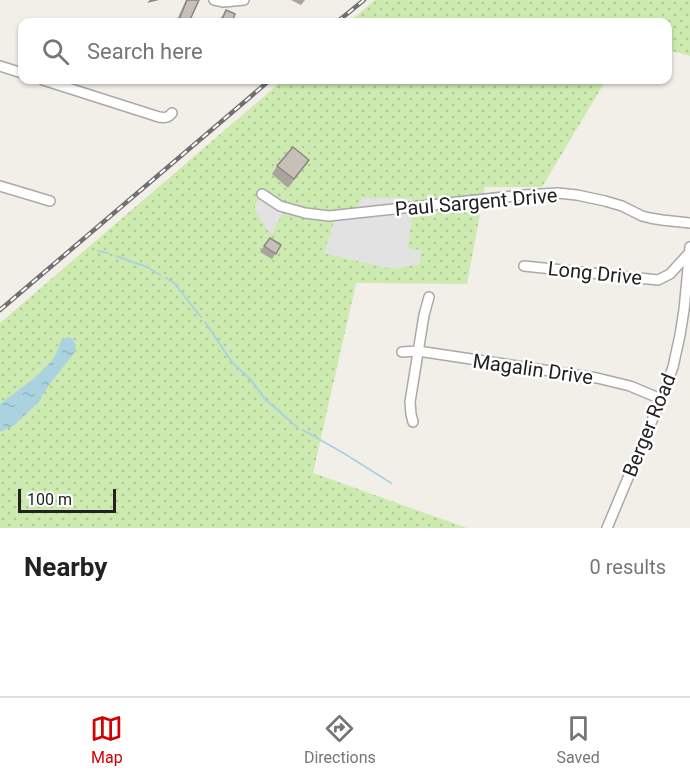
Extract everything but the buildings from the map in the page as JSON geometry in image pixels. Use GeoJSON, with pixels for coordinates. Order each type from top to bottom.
{"type":"FeatureCollection","features":[{"type":"Feature","properties":{"kind":"street"},"geometry":{"type":"LineString","coordinates":[[214,0],[224,2],[244,0]]}},
{"type":"Feature","properties":{"kind":"street"},"geometry":{"type":"LineString","coordinates":[[0,66],[18,72]]}},
{"type":"Feature","properties":{"kind":"street"},"geometry":{"type":"LineString","coordinates":[[56,84],[159,117],[169,117],[172,113]]}},
{"type":"Feature","properties":{"kind":"street"},"geometry":{"type":"LineString","coordinates":[[0,186],[50,201]]}},
{"type":"Feature","properties":{"kind":"street","name":"Paul Sargent Drive"},"geometry":{"type":"LineString","coordinates":[[262,194],[280,206],[329,216],[558,193],[605,201],[650,218],[690,223]]}},
{"type":"Feature","properties":{"kind":"street","name":"Long Drive"},"geometry":{"type":"LineString","coordinates":[[524,266],[658,280],[670,274],[690,250]]}},
{"type":"Feature","properties":{"kind":"street","name":"Berger Road"},"geometry":{"type":"LineString","coordinates":[[610,527],[672,367],[684,310],[690,250]]}},
{"type":"Feature","properties":{"kind":"street"},"geometry":{"type":"LineString","coordinates":[[413,422],[410,402],[429,297]]}},
{"type":"Feature","properties":{"kind":"street","name":"Magalin Drive"},"geometry":{"type":"LineString","coordinates":[[402,352],[418,351],[597,378],[630,386],[661,399]]}},
{"type":"Feature","properties":{"kind":"green space"},"geometry":{"type":"Polygon","coordinates":[[[375,0],[690,0],[690,56],[672,51],[672,18],[354,18],[375,0]]]}},
{"type":"Feature","properties":{"kind":"green space"},"geometry":{"type":"Polygon","coordinates":[[[278,84],[604,84],[542,187],[485,187],[467,284],[356,283],[313,473],[467,528],[0,528],[0,323],[278,84]]]}},
{"type":"Feature","properties":{"kind":"shaded area"},"geometry":{"type":"Polygon","coordinates":[[[260,195],[283,212],[272,234],[267,230],[255,209],[260,195]]]}},
{"type":"Feature","properties":{"kind":"shaded area"},"geometry":{"type":"Polygon","coordinates":[[[362,198],[412,198],[411,203],[356,209],[362,198]]]}},
{"type":"Feature","properties":{"kind":"shaded area"},"geometry":{"type":"Polygon","coordinates":[[[414,211],[407,248],[421,250],[419,265],[399,269],[382,267],[324,253],[335,219],[414,211]]]}},
{"type":"Feature","properties":{"kind":"water"},"geometry":{"type":"Polygon","coordinates":[[[68,337],[73,339],[76,345],[75,352],[38,403],[13,426],[0,432],[0,404],[47,366],[54,358],[62,339],[68,337]]]}},
{"type":"Feature","properties":{"kind":"waterway"},"geometry":{"type":"LineString","coordinates":[[98,251],[108,253]]}},
{"type":"Feature","properties":{"kind":"waterway"},"geometry":{"type":"LineString","coordinates":[[116,256],[147,267],[160,275]]}},
{"type":"Feature","properties":{"kind":"waterway"},"geometry":{"type":"LineString","coordinates":[[166,278],[174,283],[201,317]]}},
{"type":"Feature","properties":{"kind":"waterway"},"geometry":{"type":"LineString","coordinates":[[205,322],[232,362],[251,380],[265,399],[297,427]]}},
{"type":"Feature","properties":{"kind":"waterway"},"geometry":{"type":"LineString","coordinates":[[303,430],[391,483]]}},
{"type":"Feature","properties":{"kind":"railway"},"geometry":{"type":"LineString","coordinates":[[342,18],[364,0]]}},
{"type":"Feature","properties":{"kind":"railway"},"geometry":{"type":"LineString","coordinates":[[0,310],[265,84]]}}]}
